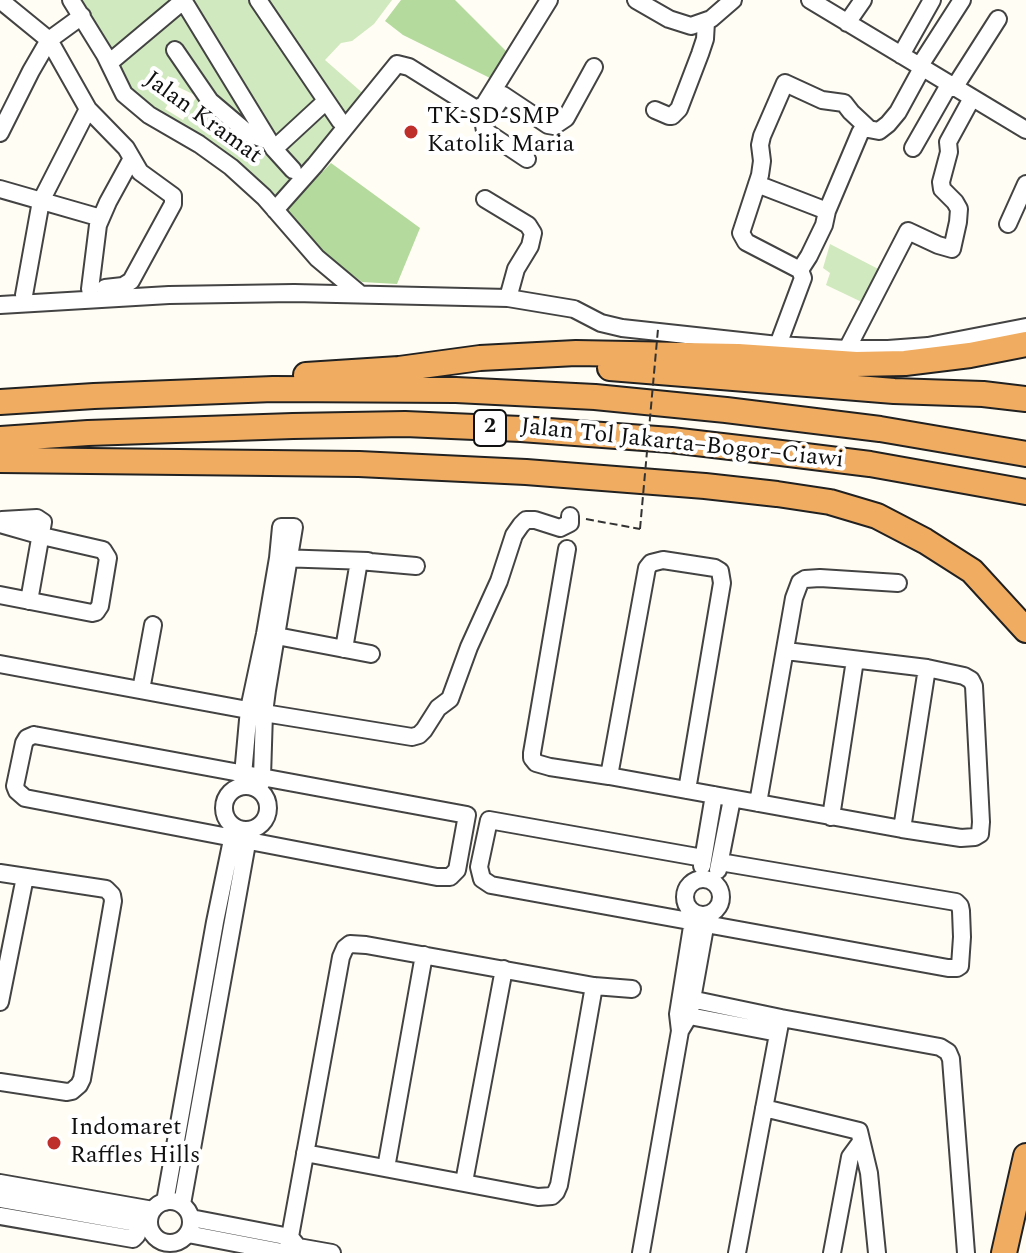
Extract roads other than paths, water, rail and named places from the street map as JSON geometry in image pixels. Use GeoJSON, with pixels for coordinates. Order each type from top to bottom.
{"type":"FeatureCollection","features":[{"type":"Feature","properties":{"kind":"highway"},"geometry":{"type":"LineString","coordinates":[[250,390],[295,375],[399,369],[480,358],[576,353],[738,356],[856,364],[905,363],[1026,344]]}},
{"type":"Feature","properties":{"kind":"highway"},"geometry":{"type":"LineString","coordinates":[[480,358],[1026,399]]}},
{"type":"Feature","properties":{"kind":"highway","name":"Jalan Tol Jakarta–Bogor–Ciawi"},"geometry":{"type":"LineString","coordinates":[[0,402],[250,390],[456,390],[595,397],[880,429],[1026,454]]}},
{"type":"Feature","properties":{"kind":"highway","name":"Jalan Tol Jakarta–Bogor–Ciawi"},"geometry":{"type":"LineString","coordinates":[[0,439],[293,426],[405,424],[521,429],[671,440],[870,464],[1026,492]]}},
{"type":"Feature","properties":{"kind":"highway"},"geometry":{"type":"LineString","coordinates":[[0,460],[359,464],[526,472],[705,486],[830,502],[877,516],[925,541],[972,571],[1026,630]]}},
{"type":"Feature","properties":{"kind":"highway"},"geometry":{"type":"LineString","coordinates":[[978,482],[1026,503]]}},
{"type":"Feature","properties":{"kind":"highway"},"geometry":{"type":"LineString","coordinates":[[1004,1253],[1026,1156]]}},
{"type":"Feature","properties":{"kind":"highway"},"geometry":{"type":"LineString","coordinates":[[1010,1222],[1026,1179]]}},
{"type":"Feature","properties":{"kind":"street"},"geometry":{"type":"LineString","coordinates":[[0,0],[49,40],[88,109],[120,141],[140,172],[174,199],[131,281],[123,286],[0,297]]}},
{"type":"Feature","properties":{"kind":"street","name":"Jalan Kramat"},"geometry":{"type":"LineString","coordinates":[[71,0],[129,98],[149,115],[231,167],[259,191],[317,258],[360,294]]}},
{"type":"Feature","properties":{"kind":"street"},"geometry":{"type":"LineString","coordinates":[[109,63],[184,0],[272,145],[293,170]]}},
{"type":"Feature","properties":{"kind":"street"},"geometry":{"type":"LineString","coordinates":[[258,0],[340,121]]}},
{"type":"Feature","properties":{"kind":"street"},"geometry":{"type":"LineString","coordinates":[[275,210],[368,105],[394,67],[400,64],[409,67],[467,104],[480,107],[490,97],[549,0]]}},
{"type":"Feature","properties":{"kind":"street"},"geometry":{"type":"LineString","coordinates":[[636,0],[677,23],[691,26],[706,22],[733,0]]}},
{"type":"Feature","properties":{"kind":"street"},"geometry":{"type":"LineString","coordinates":[[810,0],[1026,130]]}},
{"type":"Feature","properties":{"kind":"street"},"geometry":{"type":"LineString","coordinates":[[847,23],[863,0]]}},
{"type":"Feature","properties":{"kind":"street"},"geometry":{"type":"LineString","coordinates":[[901,55],[932,0]]}},
{"type":"Feature","properties":{"kind":"street"},"geometry":{"type":"LineString","coordinates":[[778,345],[803,278],[800,270],[746,242],[741,229],[762,166],[759,151],[761,140],[785,83],[822,100],[844,103],[867,127],[879,131],[898,112],[920,68],[962,0]]}},
{"type":"Feature","properties":{"kind":"street"},"geometry":{"type":"LineString","coordinates":[[0,133],[49,40],[82,16]]}},
{"type":"Feature","properties":{"kind":"street"},"geometry":{"type":"LineString","coordinates":[[913,148],[998,19]]}},
{"type":"Feature","properties":{"kind":"street"},"geometry":{"type":"LineString","coordinates":[[655,110],[669,116],[679,109],[705,39],[706,22]]}},
{"type":"Feature","properties":{"kind":"street"},"geometry":{"type":"LineString","coordinates":[[527,159],[487,134],[484,125],[538,38],[530,31]]}},
{"type":"Feature","properties":{"kind":"street"},"geometry":{"type":"LineString","coordinates":[[175,50],[210,101],[249,134],[272,145]]}},
{"type":"Feature","properties":{"kind":"street"},"geometry":{"type":"LineString","coordinates":[[503,95],[554,126],[566,118],[594,67]]}},
{"type":"Feature","properties":{"kind":"street"},"geometry":{"type":"LineString","coordinates":[[847,349],[908,231],[952,249],[959,209],[942,189],[941,182],[949,152],[948,142],[972,98]]}},
{"type":"Feature","properties":{"kind":"street"},"geometry":{"type":"LineString","coordinates":[[272,145],[326,101]]}},
{"type":"Feature","properties":{"kind":"street"},"geometry":{"type":"LineString","coordinates":[[24,295],[41,201],[88,109]]}},
{"type":"Feature","properties":{"kind":"street"},"geometry":{"type":"LineString","coordinates":[[800,270],[824,225],[860,133],[867,127]]}},
{"type":"Feature","properties":{"kind":"street"},"geometry":{"type":"LineString","coordinates":[[90,289],[95,239],[101,218],[131,160]]}},
{"type":"Feature","properties":{"kind":"street"},"geometry":{"type":"LineString","coordinates":[[757,184],[827,211]]}},
{"type":"Feature","properties":{"kind":"street"},"geometry":{"type":"LineString","coordinates":[[1008,224],[1026,184]]}},
{"type":"Feature","properties":{"kind":"street"},"geometry":{"type":"LineString","coordinates":[[0,189],[101,218]]}},
{"type":"Feature","properties":{"kind":"street"},"geometry":{"type":"LineString","coordinates":[[485,199],[528,225],[533,233],[530,246],[516,269],[508,298]]}},
{"type":"Feature","properties":{"kind":"street"},"geometry":{"type":"LineString","coordinates":[[0,305],[169,295],[360,294],[508,298],[574,309],[610,326],[778,345],[847,349],[915,348],[1026,327]]}},
{"type":"Feature","properties":{"kind":"street"},"geometry":{"type":"LineString","coordinates":[[0,664],[412,737],[419,735],[438,708],[450,699],[499,581],[514,535],[521,525],[526,520],[535,520],[560,528],[570,523],[570,516]]}},
{"type":"Feature","properties":{"kind":"street"},"geometry":{"type":"LineString","coordinates":[[0,522],[39,518],[43,522],[29,601]]}},
{"type":"Feature","properties":{"kind":"street"},"geometry":{"type":"LineString","coordinates":[[0,595],[96,612],[100,606],[107,553],[42,536]]}},
{"type":"Feature","properties":{"kind":"street"},"geometry":{"type":"LineString","coordinates":[[567,549],[532,758],[541,765],[902,829],[969,838],[980,834],[974,686],[971,680],[927,668],[786,651]]}},
{"type":"Feature","properties":{"kind":"street"},"geometry":{"type":"LineString","coordinates":[[241,835],[225,818],[223,804],[229,792],[243,780],[284,558],[416,564]]}},
{"type":"Feature","properties":{"kind":"street"},"geometry":{"type":"LineString","coordinates":[[609,776],[647,568],[651,563],[663,560],[715,568],[720,571],[722,583],[687,790]]}},
{"type":"Feature","properties":{"kind":"street"},"geometry":{"type":"LineString","coordinates":[[344,649],[359,561]]}},
{"type":"Feature","properties":{"kind":"street"},"geometry":{"type":"LineString","coordinates":[[758,803],[794,598],[800,582],[820,578],[898,583]]}},
{"type":"Feature","properties":{"kind":"street"},"geometry":{"type":"LineString","coordinates":[[141,690],[153,625]]}},
{"type":"Feature","properties":{"kind":"street"},"geometry":{"type":"LineString","coordinates":[[270,635],[371,654]]}},
{"type":"Feature","properties":{"kind":"street"},"geometry":{"type":"LineString","coordinates":[[831,817],[855,660]]}},
{"type":"Feature","properties":{"kind":"street"},"geometry":{"type":"LineString","coordinates":[[902,829],[927,668]]}},
{"type":"Feature","properties":{"kind":"street"},"geometry":{"type":"LineString","coordinates":[[241,835],[256,829],[267,815],[268,806],[260,784],[257,711]]}},
{"type":"Feature","properties":{"kind":"street"},"geometry":{"type":"LineString","coordinates":[[34,735],[243,780],[251,786],[260,784],[467,815],[454,875],[445,878],[241,835],[33,801],[20,795],[15,786],[24,743],[34,735]]}},
{"type":"Feature","properties":{"kind":"street"},"geometry":{"type":"LineString","coordinates":[[700,918],[716,910],[721,901],[720,891],[707,881],[703,858],[714,795]]}},
{"type":"Feature","properties":{"kind":"street"},"geometry":{"type":"LineString","coordinates":[[700,918],[687,907],[684,899],[686,890],[692,883],[707,881],[720,862],[732,799]]}},
{"type":"Feature","properties":{"kind":"street"},"geometry":{"type":"LineString","coordinates":[[703,858],[489,820],[479,867],[482,879],[491,885],[700,918],[948,968],[957,968],[961,962],[961,911],[956,902],[720,862]]}},
{"type":"Feature","properties":{"kind":"street"},"geometry":{"type":"LineString","coordinates":[[166,1228],[215,922],[241,835]]}},
{"type":"Feature","properties":{"kind":"street"},"geometry":{"type":"LineString","coordinates":[[0,873],[106,889],[112,895],[113,909],[79,1085],[67,1092],[0,1082]]}},
{"type":"Feature","properties":{"kind":"street"},"geometry":{"type":"LineString","coordinates":[[0,1002],[25,877]]}},
{"type":"Feature","properties":{"kind":"street"},"geometry":{"type":"LineString","coordinates":[[641,1253],[700,918]]}},
{"type":"Feature","properties":{"kind":"street"},"geometry":{"type":"LineString","coordinates":[[291,1247],[341,957],[350,944],[594,986],[632,989]]}},
{"type":"Feature","properties":{"kind":"street"},"geometry":{"type":"LineString","coordinates":[[386,1168],[424,955]]}},
{"type":"Feature","properties":{"kind":"street"},"geometry":{"type":"LineString","coordinates":[[464,1182],[504,969]]}},
{"type":"Feature","properties":{"kind":"street"},"geometry":{"type":"LineString","coordinates":[[305,1153],[538,1197],[552,1196],[556,1192],[594,986]]}},
{"type":"Feature","properties":{"kind":"street"},"geometry":{"type":"LineString","coordinates":[[685,1006],[780,1025],[940,1047],[948,1052],[966,1253]]}},
{"type":"Feature","properties":{"kind":"street"},"geometry":{"type":"LineString","coordinates":[[737,1253],[780,1025]]}},
{"type":"Feature","properties":{"kind":"street"},"geometry":{"type":"LineString","coordinates":[[764,1108],[859,1131],[869,1173],[877,1253]]}},
{"type":"Feature","properties":{"kind":"street"},"geometry":{"type":"LineString","coordinates":[[832,1253],[850,1157],[861,1142]]}},
{"type":"Feature","properties":{"kind":"street"},"geometry":{"type":"LineString","coordinates":[[0,1183],[166,1228]]}},
{"type":"Feature","properties":{"kind":"street"},"geometry":{"type":"LineString","coordinates":[[0,1199],[332,1253]]}},
{"type":"Feature","properties":{"kind":"street"},"geometry":{"type":"LineString","coordinates":[[0,1216],[133,1239],[137,1235],[166,1228]]}},
{"type":"Feature","properties":{"kind":"place","name":"TK-SD-SMP Katolik Maria"},"geometry":{"type":"Point","coordinates":[411,132]}},
{"type":"Feature","properties":{"kind":"place","name":"Indomaret Raffles Hills"},"geometry":{"type":"Point","coordinates":[54,1143]}}]}
